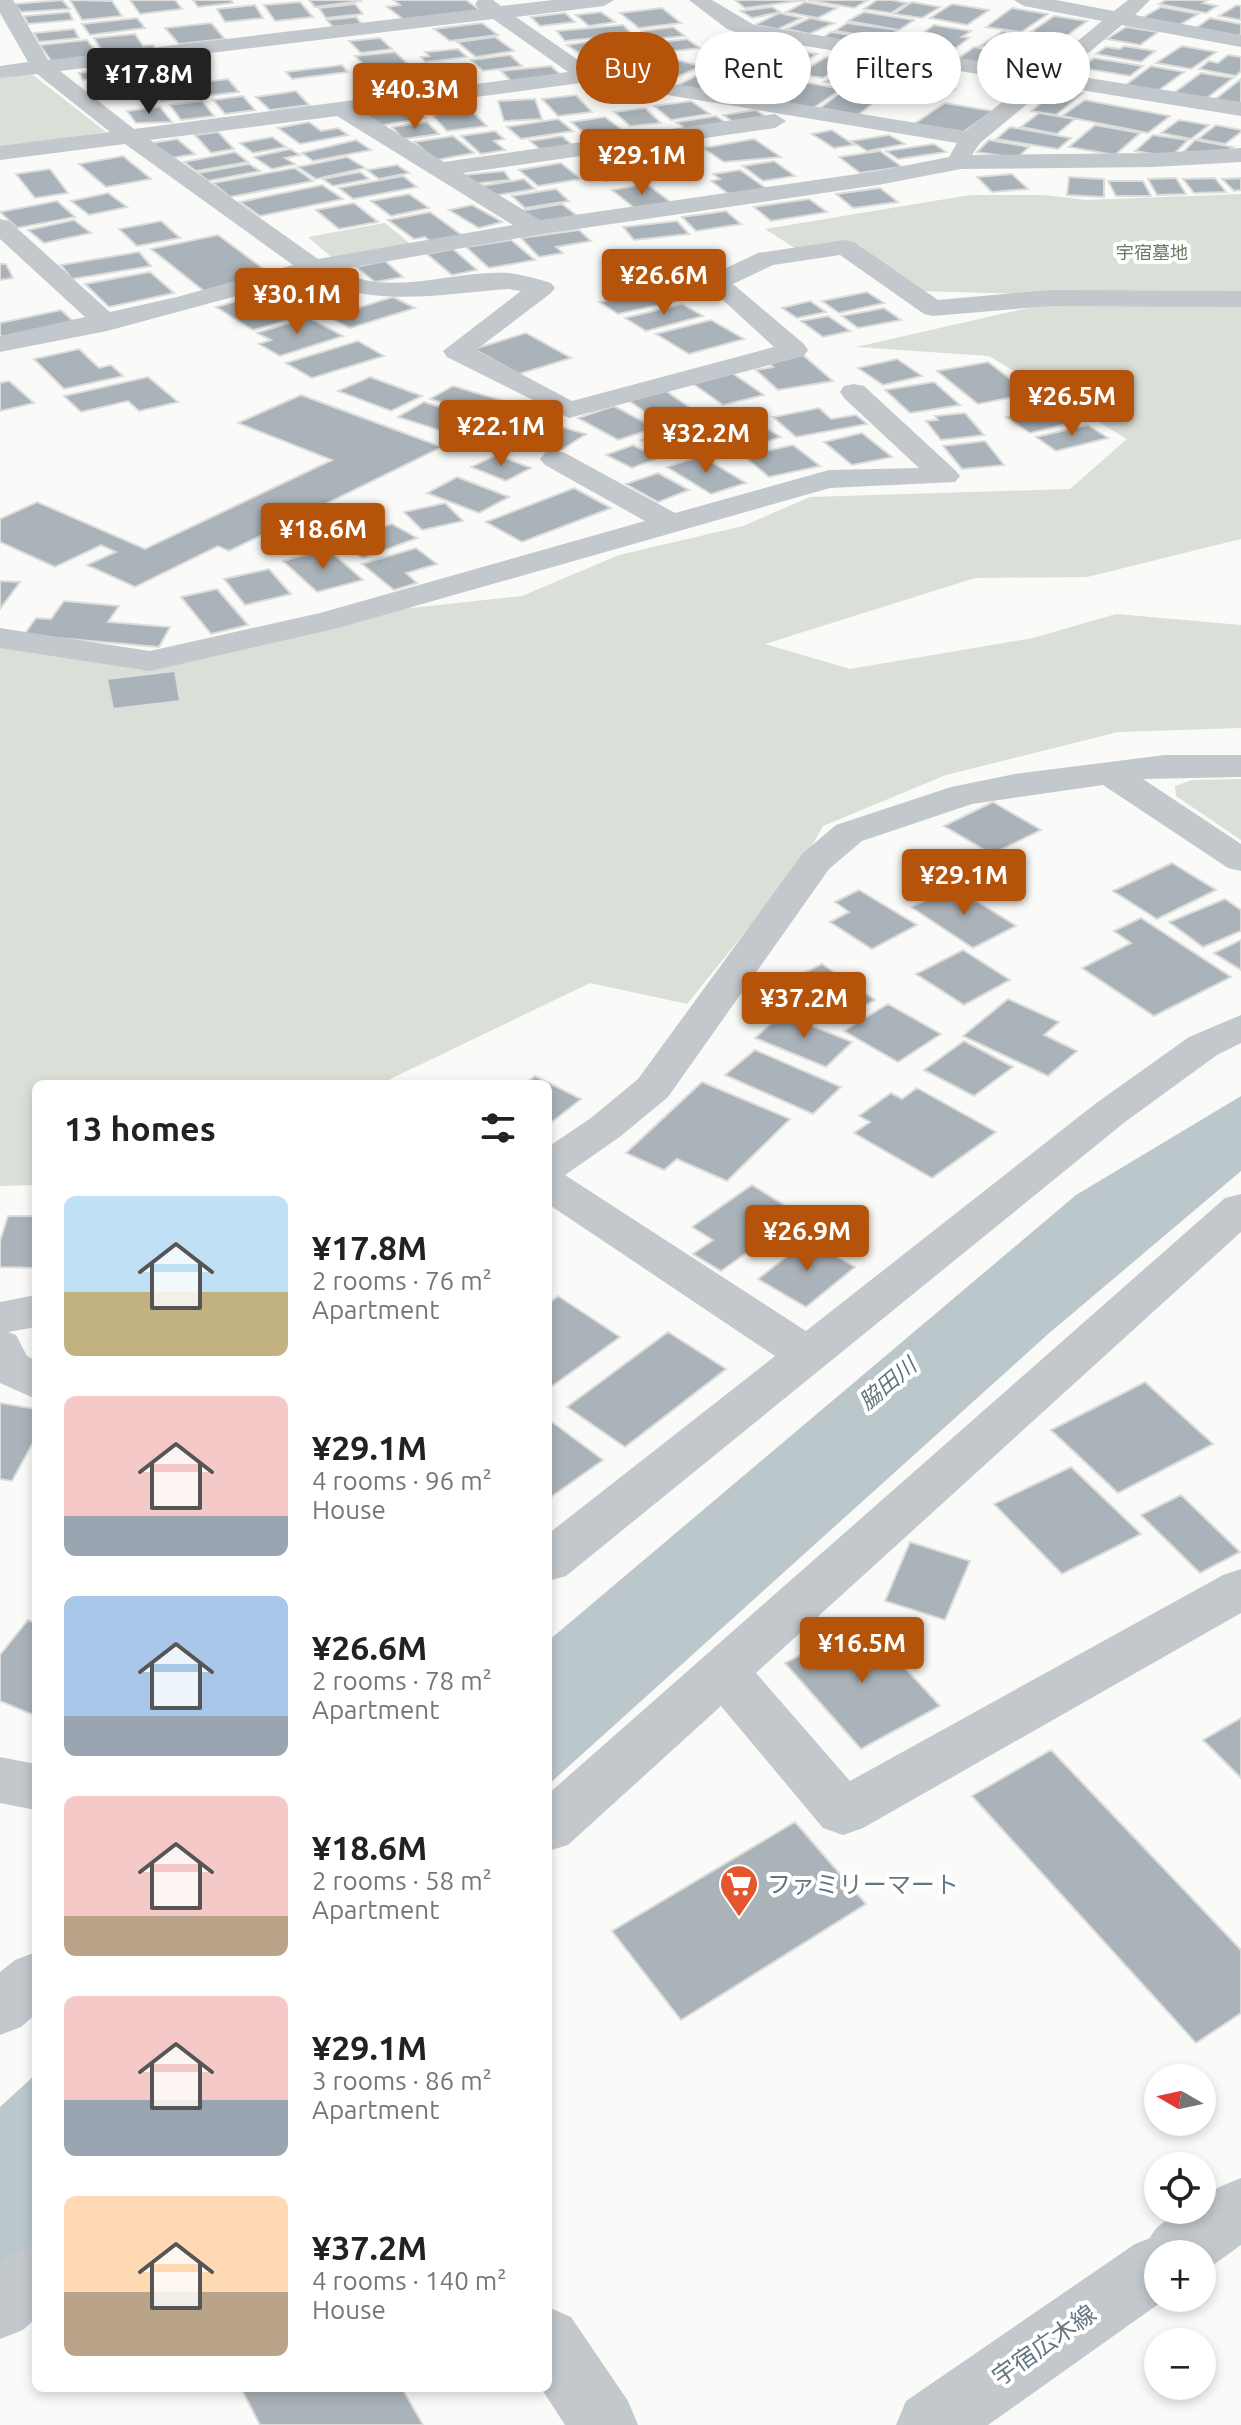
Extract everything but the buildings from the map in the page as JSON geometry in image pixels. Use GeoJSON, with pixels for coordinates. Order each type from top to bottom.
{"type":"FeatureCollection","features":[{"type":"Feature","properties":{"kind":"street"},"geometry":{"type":"LineString","coordinates":[[3,0],[41,67],[129,136],[313,267],[340,282],[388,290],[508,281],[542,288],[457,351],[569,410],[794,350],[716,282],[767,258],[845,247],[933,308],[1049,298],[1241,299]]}},
{"type":"Feature","properties":{"kind":"street"},"geometry":{"type":"LineString","coordinates":[[478,0],[576,68]]}},
{"type":"Feature","properties":{"kind":"street"},"geometry":{"type":"LineString","coordinates":[[0,72],[604,0]]}},
{"type":"Feature","properties":{"kind":"street"},"geometry":{"type":"LineString","coordinates":[[699,0],[734,25],[749,31],[977,67]]}},
{"type":"Feature","properties":{"kind":"street"},"geometry":{"type":"LineString","coordinates":[[1024,0],[1241,41]]}},
{"type":"Feature","properties":{"kind":"street"},"geometry":{"type":"LineString","coordinates":[[1090,43],[1140,0]]}},
{"type":"Feature","properties":{"kind":"street"},"geometry":{"type":"LineString","coordinates":[[389,25],[408,43]]}},
{"type":"Feature","properties":{"kind":"street"},"geometry":{"type":"LineString","coordinates":[[0,153],[576,78]]}},
{"type":"Feature","properties":{"kind":"street"},"geometry":{"type":"LineString","coordinates":[[1090,85],[1241,109]]}},
{"type":"Feature","properties":{"kind":"street"},"geometry":{"type":"LineString","coordinates":[[679,92],[971,139]]}},
{"type":"Feature","properties":{"kind":"street"},"geometry":{"type":"LineString","coordinates":[[961,162],[960,156],[971,139],[1015,104]]}},
{"type":"Feature","properties":{"kind":"street"},"geometry":{"type":"LineString","coordinates":[[342,109],[536,228]]}},
{"type":"Feature","properties":{"kind":"street"},"geometry":{"type":"LineString","coordinates":[[441,169],[816,115]]}},
{"type":"Feature","properties":{"kind":"street"},"geometry":{"type":"LineString","coordinates":[[0,344],[107,323],[313,267],[536,228],[878,178],[961,162],[1154,160],[1241,155]]}},
{"type":"Feature","properties":{"kind":"street"},"geometry":{"type":"LineString","coordinates":[[0,226],[11,246],[107,323]]}},
{"type":"Feature","properties":{"kind":"street"},"geometry":{"type":"LineString","coordinates":[[0,638],[150,661],[327,621],[829,479],[945,476],[854,392]]}},
{"type":"Feature","properties":{"kind":"street"},"geometry":{"type":"LineString","coordinates":[[555,459],[672,524]]}},
{"type":"Feature","properties":{"kind":"street"},"geometry":{"type":"LineString","coordinates":[[552,1164],[606,1127],[653,1088],[816,861],[849,833],[964,795],[1015,785],[1165,766],[1241,766]]}},
{"type":"Feature","properties":{"kind":"street"},"geometry":{"type":"LineString","coordinates":[[1109,773],[1241,860]]}},
{"type":"Feature","properties":{"kind":"street"},"geometry":{"type":"LineString","coordinates":[[552,1559],[1110,1113],[1203,1046],[1241,1027]]}},
{"type":"Feature","properties":{"kind":"street"},"geometry":{"type":"LineString","coordinates":[[552,1187],[808,1355]]}},
{"type":"Feature","properties":{"kind":"street"},"geometry":{"type":"LineString","coordinates":[[552,1824],[1241,1208]]}},
{"type":"Feature","properties":{"kind":"street"},"geometry":{"type":"LineString","coordinates":[[0,1318],[32,1312]]}},
{"type":"Feature","properties":{"kind":"street"},"geometry":{"type":"LineString","coordinates":[[0,1346],[7,1366],[32,1380]]}},
{"type":"Feature","properties":{"kind":"street"},"geometry":{"type":"LineString","coordinates":[[723,1671],[843,1812],[1241,1589]]}},
{"type":"Feature","properties":{"kind":"street"},"geometry":{"type":"LineString","coordinates":[[0,1780],[32,1786]]}},
{"type":"Feature","properties":{"kind":"street"},"geometry":{"type":"LineString","coordinates":[[0,2008],[32,1981]]}},
{"type":"Feature","properties":{"kind":"street"},"geometry":{"type":"LineString","coordinates":[[1195,2240],[1241,2208]]}},
{"type":"Feature","properties":{"kind":"street","name":"宇宿広木線"},"geometry":{"type":"LineString","coordinates":[[930,2425],[1144,2276]]}},
{"type":"Feature","properties":{"kind":"street"},"geometry":{"type":"LineString","coordinates":[[0,2307],[32,2279]]}},
{"type":"Feature","properties":{"kind":"street"},"geometry":{"type":"LineString","coordinates":[[552,2346],[604,2425]]}},
{"type":"Feature","properties":{"kind":"green space"},"geometry":{"type":"Polygon","coordinates":[[[33,75],[106,132],[0,149],[0,76],[33,75]]]}},
{"type":"Feature","properties":{"kind":"green space","name":"宇宿墓地"},"geometry":{"type":"Polygon","coordinates":[[[1241,194],[1241,539],[1087,577],[975,578],[765,644],[850,669],[1033,638],[1116,614],[1241,625],[1241,728],[1118,732],[946,775],[823,826],[805,858],[687,1004],[590,983],[388,1080],[32,1080],[32,1185],[0,1186],[0,638],[167,653],[365,613],[522,596],[619,555],[743,526],[810,497],[1070,489],[1127,439],[989,356],[856,347],[1037,306],[1028,294],[919,291],[859,245],[801,252],[765,229],[970,195],[1045,195],[1087,200],[1241,194]]]}},
{"type":"Feature","properties":{"kind":"green space"},"geometry":{"type":"Polygon","coordinates":[[[385,223],[413,246],[336,261],[308,237],[385,223]]]}},
{"type":"Feature","properties":{"kind":"green space"},"geometry":{"type":"Polygon","coordinates":[[[1241,779],[1241,840],[1176,796],[1175,786],[1192,780],[1241,779]]]}},
{"type":"Feature","properties":{"kind":"water","name":"脇田川"},"geometry":{"type":"Polygon","coordinates":[[[1241,1096],[1241,1171],[1047,1335],[552,1781],[552,1638],[1076,1195],[1241,1096]]]}},
{"type":"Feature","properties":{"kind":"water"},"geometry":{"type":"Polygon","coordinates":[[[32,2078],[32,2254],[0,2283],[0,2107],[32,2078]]]}},
{"type":"Feature","properties":{"kind":"place","name":"ファミリーマート"},"geometry":{"type":"Point","coordinates":[739,1918]}}]}
